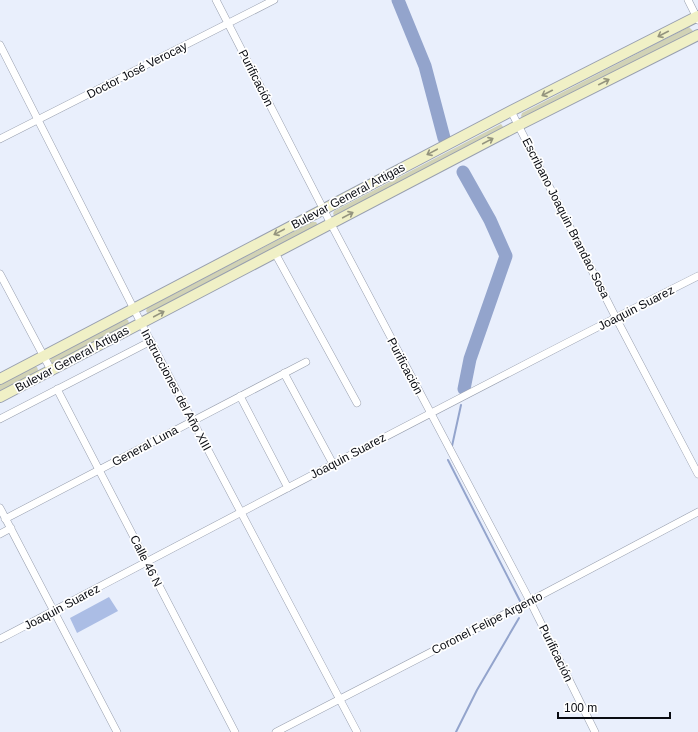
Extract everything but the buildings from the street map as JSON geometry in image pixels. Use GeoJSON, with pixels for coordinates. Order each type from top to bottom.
{"type":"FeatureCollection","features":[{"type":"Feature","properties":{"kind":"street","name":"Purificación"},"geometry":{"type":"LineString","coordinates":[[216,0],[429,412],[530,601],[595,732]]}},
{"type":"Feature","properties":{"kind":"street","name":"Doctor José Verocay"},"geometry":{"type":"LineString","coordinates":[[0,139],[274,0]]}},
{"type":"Feature","properties":{"kind":"street"},"geometry":{"type":"LineString","coordinates":[[688,0],[698,18]]}},
{"type":"Feature","properties":{"kind":"street","name":"Bulevar General Artigas"},"geometry":{"type":"LineString","coordinates":[[0,379],[512,111],[698,18]]}},
{"type":"Feature","properties":{"kind":"street","name":"Bulevar General Artigas"},"geometry":{"type":"LineString","coordinates":[[0,397],[519,125],[698,35]]}},
{"type":"Feature","properties":{"kind":"street","name":"Instrucciones del Año XIII"},"geometry":{"type":"LineString","coordinates":[[0,45],[141,323],[357,732]]}},
{"type":"Feature","properties":{"kind":"street","name":"Escribano Joaquin Brandao Sosa"},"geometry":{"type":"LineString","coordinates":[[512,111],[616,318],[698,474]]}},
{"type":"Feature","properties":{"kind":"street"},"geometry":{"type":"LineString","coordinates":[[275,253],[357,403]]}},
{"type":"Feature","properties":{"kind":"street"},"geometry":{"type":"LineString","coordinates":[[0,274],[51,370]]}},
{"type":"Feature","properties":{"kind":"street","name":"Joaquin Suarez"},"geometry":{"type":"LineString","coordinates":[[0,639],[241,513],[429,412],[698,276]]}},
{"type":"Feature","properties":{"kind":"street"},"geometry":{"type":"LineString","coordinates":[[0,419],[151,341]]}},
{"type":"Feature","properties":{"kind":"street","name":"General Luna"},"geometry":{"type":"LineString","coordinates":[[5,519],[306,362]]}},
{"type":"Feature","properties":{"kind":"street"},"geometry":{"type":"LineString","coordinates":[[284,373],[333,464]]}},
{"type":"Feature","properties":{"kind":"street","name":"Calle 46 N"},"geometry":{"type":"LineString","coordinates":[[57,389],[235,732]]}},
{"type":"Feature","properties":{"kind":"street"},"geometry":{"type":"LineString","coordinates":[[240,396],[288,488]]}},
{"type":"Feature","properties":{"kind":"street"},"geometry":{"type":"LineString","coordinates":[[0,508],[117,732]]}},
{"type":"Feature","properties":{"kind":"street","name":"Coronel Felipe Argento"},"geometry":{"type":"LineString","coordinates":[[276,732],[530,601],[698,512]]}},
{"type":"Feature","properties":{"kind":"street"},"geometry":{"type":"LineString","coordinates":[[0,534],[10,528]]}},
{"type":"Feature","properties":{"kind":"green space"},"geometry":{"type":"Polygon","coordinates":[[[689,27],[693,31],[691,33],[522,118],[522,113],[689,27]]]}},
{"type":"Feature","properties":{"kind":"green space"},"geometry":{"type":"Polygon","coordinates":[[[501,124],[504,128],[335,216],[333,214],[334,211],[501,124]]]}},
{"type":"Feature","properties":{"kind":"green space"},"geometry":{"type":"Polygon","coordinates":[[[312,222],[316,222],[318,225],[148,314],[146,311],[147,308],[312,222]]]}},
{"type":"Feature","properties":{"kind":"green space"},"geometry":{"type":"Polygon","coordinates":[[[126,319],[129,323],[128,326],[54,364],[50,361],[52,357],[126,319]]]}},
{"type":"Feature","properties":{"kind":"green space"},"geometry":{"type":"Polygon","coordinates":[[[34,367],[37,367],[38,372],[0,392],[0,385],[34,367]]]}},
{"type":"Feature","properties":{"kind":"waterway"},"geometry":{"type":"LineString","coordinates":[[398,0],[425,66],[444,138]]}},
{"type":"Feature","properties":{"kind":"waterway"},"geometry":{"type":"LineString","coordinates":[[463,172],[490,220],[506,256],[470,359],[464,389]]}},
{"type":"Feature","properties":{"kind":"waterway"},"geometry":{"type":"LineString","coordinates":[[452,446],[461,405]]}},
{"type":"Feature","properties":{"kind":"waterway"},"geometry":{"type":"LineString","coordinates":[[448,460],[520,601]]}},
{"type":"Feature","properties":{"kind":"waterway"},"geometry":{"type":"LineString","coordinates":[[456,732],[477,690],[519,618]]}}]}
